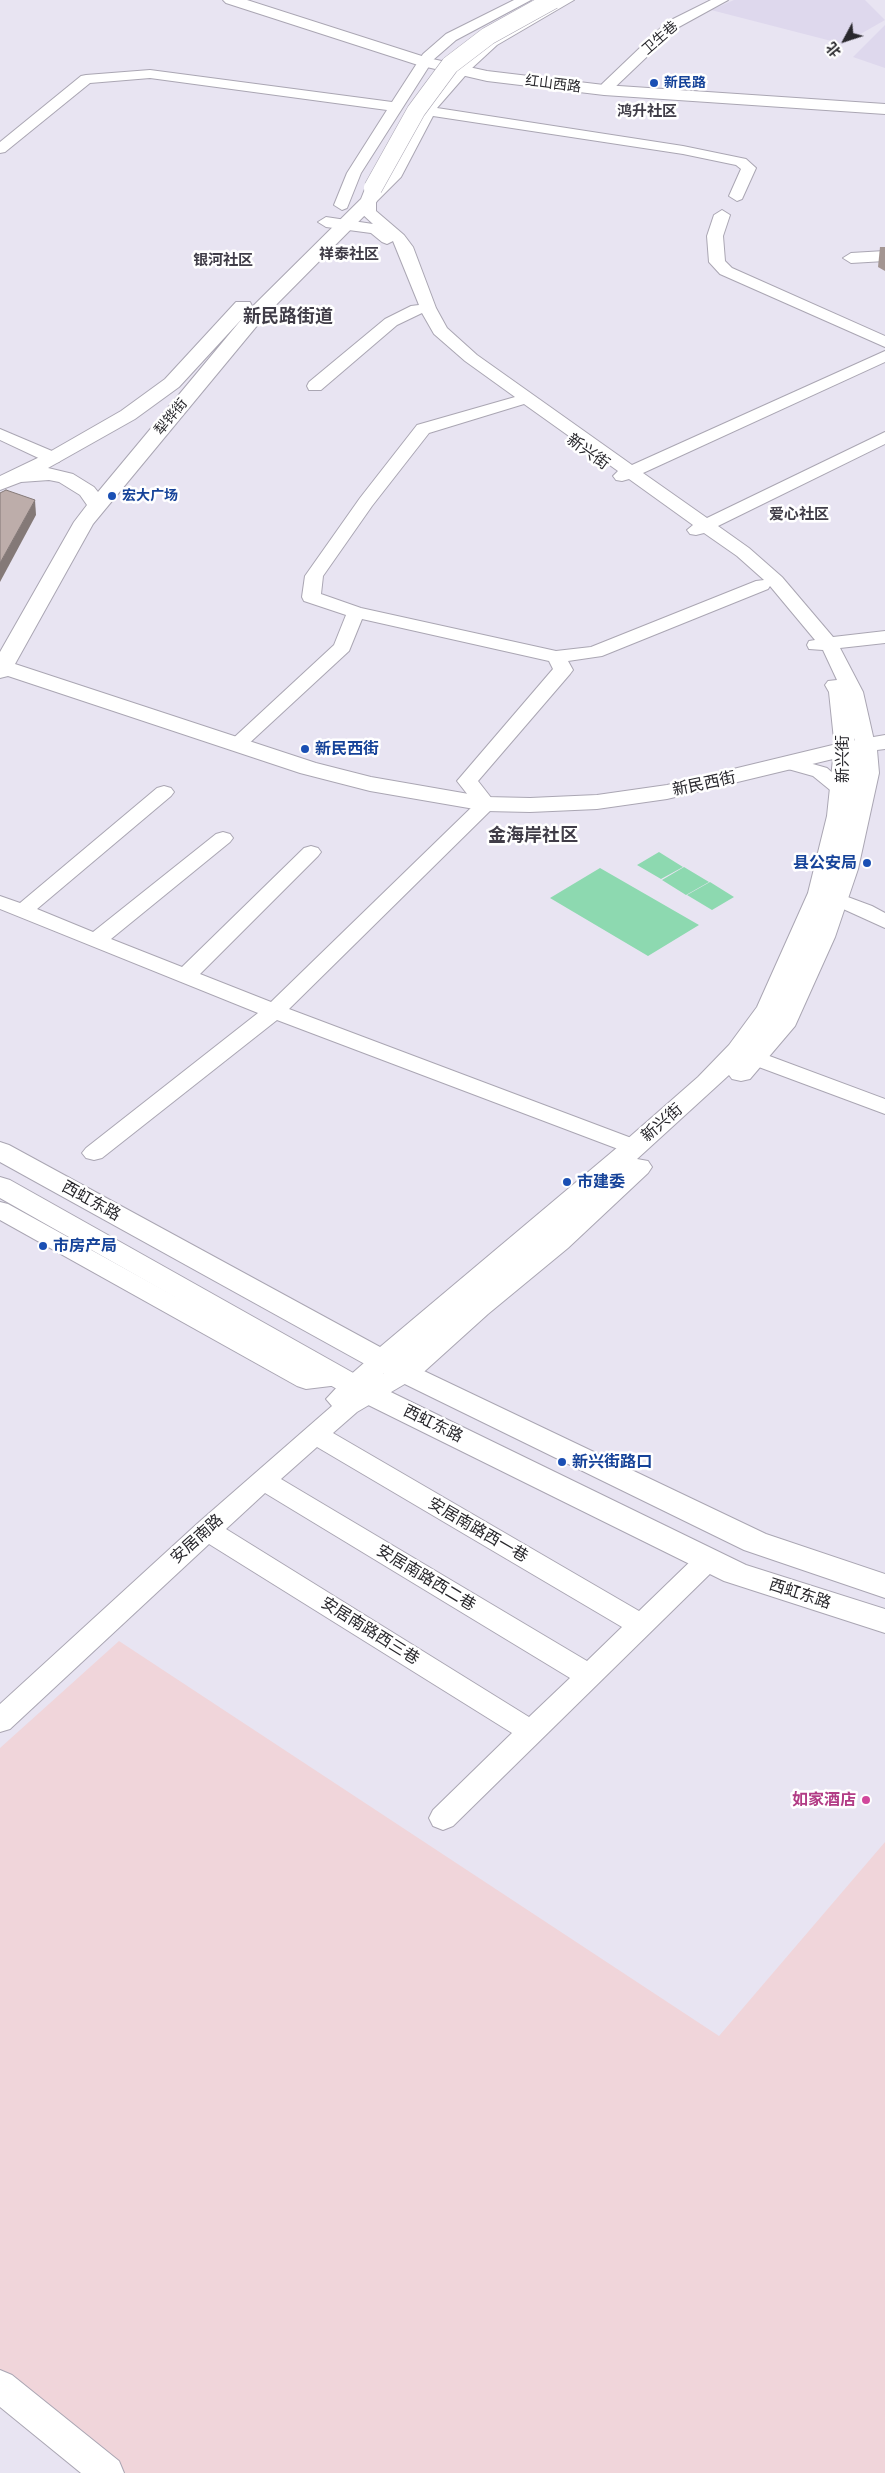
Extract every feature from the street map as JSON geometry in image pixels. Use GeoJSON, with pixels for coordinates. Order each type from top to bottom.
{"type":"FeatureCollection","features":[{"type":"Feature","properties":{"kind":"main road","name":"红山西路"},"geometry":{"type":"LineString","coordinates":[[231,0],[464,69],[604,90],[885,107]]}},
{"type":"Feature","properties":{"kind":"main road","name":"红山西路"},"geometry":{"type":"LineString","coordinates":[[248,0],[426,59]]}},
{"type":"Feature","properties":{"kind":"main road"},"geometry":{"type":"LineString","coordinates":[[368,191],[421,82],[440,63],[476,35],[539,0]]}},
{"type":"Feature","properties":{"kind":"main road"},"geometry":{"type":"LineString","coordinates":[[368,191],[421,104],[450,65],[488,36],[553,0]]}},
{"type":"Feature","properties":{"kind":"main road","name":"红山西路"},"geometry":{"type":"LineString","coordinates":[[464,69],[607,87],[824,99],[885,107]]}},
{"type":"Feature","properties":{"kind":"main road","name":"犁铧街"},"geometry":{"type":"LineString","coordinates":[[6,481],[53,458],[128,415],[172,383],[213,336],[342,205],[368,191]]}},
{"type":"Feature","properties":{"kind":"main road","name":"犁铧街"},"geometry":{"type":"LineString","coordinates":[[3,666],[84,522],[258,312],[346,225],[368,191]]}},
{"type":"Feature","properties":{"kind":"main road"},"geometry":{"type":"LineString","coordinates":[[6,481],[49,474],[66,478],[87,492],[98,505]]}},
{"type":"Feature","properties":{"kind":"main road","name":"新民西街"},"geometry":{"type":"LineString","coordinates":[[3,666],[240,741],[308,768],[370,784],[530,805],[597,802],[703,785],[865,741]]}},
{"type":"Feature","properties":{"kind":"main road","name":"新民西街"},"geometry":{"type":"LineString","coordinates":[[481,798],[553,794],[655,783],[865,741]]}},
{"type":"Feature","properties":{"kind":"main road","name":"新兴街"},"geometry":{"type":"LineString","coordinates":[[394,1366],[706,1083],[738,1051],[769,1008],[820,893],[839,816],[842,790],[865,741]]}},
{"type":"Feature","properties":{"kind":"main road","name":"新兴街"},"geometry":{"type":"LineString","coordinates":[[394,1366],[478,1306],[558,1241],[714,1101],[756,1058],[786,1020],[823,937],[846,869],[867,774],[865,741]]}},
{"type":"Feature","properties":{"kind":"main road","name":"西虹东路"},"geometry":{"type":"LineString","coordinates":[[0,1151],[394,1366],[755,1542],[885,1586]]}},
{"type":"Feature","properties":{"kind":"main road","name":"西虹东路"},"geometry":{"type":"LineString","coordinates":[[0,1186],[353,1385],[708,1560],[736,1573],[885,1621]]}},
{"type":"Feature","properties":{"kind":"street"},"geometry":{"type":"LineString","coordinates":[[342,205],[354,173],[426,59],[451,38],[524,0]]}},
{"type":"Feature","properties":{"kind":"street"},"geometry":{"type":"LineString","coordinates":[[368,191],[394,177],[433,102],[492,42],[567,0]]}},
{"type":"Feature","properties":{"kind":"street","name":"卫生巷"},"geometry":{"type":"LineString","coordinates":[[607,87],[672,25],[721,0]]}},
{"type":"Feature","properties":{"kind":"street"},"geometry":{"type":"LineString","coordinates":[[0,149],[86,79],[150,74],[396,107]]}},
{"type":"Feature","properties":{"kind":"street"},"geometry":{"type":"LineString","coordinates":[[428,111],[683,150],[741,162],[749,168],[737,196]]}},
{"type":"Feature","properties":{"kind":"street","name":"新兴街"},"geometry":{"type":"LineString","coordinates":[[368,191],[368,212],[399,238],[405,247],[428,308],[440,331],[470,358],[626,474]]}},
{"type":"Feature","properties":{"kind":"street"},"geometry":{"type":"LineString","coordinates":[[722,215],[715,236],[718,262],[726,272],[885,342]]}},
{"type":"Feature","properties":{"kind":"street","name":"新兴街"},"geometry":{"type":"LineString","coordinates":[[326,222],[370,228],[386,238],[397,256],[417,309],[430,334],[518,401],[701,527],[743,552],[776,581],[822,644],[853,692],[865,741]]}},
{"type":"Feature","properties":{"kind":"street"},"geometry":{"type":"LineString","coordinates":[[850,258],[885,256]]}},
{"type":"Feature","properties":{"kind":"street"},"geometry":{"type":"LineString","coordinates":[[315,386],[392,322],[417,309]]}},
{"type":"Feature","properties":{"kind":"street"},"geometry":{"type":"LineString","coordinates":[[626,474],[885,356]]}},
{"type":"Feature","properties":{"kind":"street"},"geometry":{"type":"LineString","coordinates":[[518,401],[423,429],[366,502],[314,576],[311,597],[356,612],[556,657],[595,652],[762,586]]}},
{"type":"Feature","properties":{"kind":"street"},"geometry":{"type":"LineString","coordinates":[[0,434],[53,458]]}},
{"type":"Feature","properties":{"kind":"street"},"geometry":{"type":"LineString","coordinates":[[701,527],[885,437]]}},
{"type":"Feature","properties":{"kind":"street","name":"新兴街"},"geometry":{"type":"LineString","coordinates":[[701,527],[822,644]]}},
{"type":"Feature","properties":{"kind":"street"},"geometry":{"type":"LineString","coordinates":[[240,741],[342,647],[356,612]]}},
{"type":"Feature","properties":{"kind":"street"},"geometry":{"type":"LineString","coordinates":[[822,644],[885,638]]}},
{"type":"Feature","properties":{"kind":"street"},"geometry":{"type":"LineString","coordinates":[[94,1154],[274,1011],[481,798],[467,781],[563,670],[556,657]]}},
{"type":"Feature","properties":{"kind":"street"},"geometry":{"type":"LineString","coordinates":[[788,763],[820,772],[842,790]]}},
{"type":"Feature","properties":{"kind":"street"},"geometry":{"type":"LineString","coordinates":[[23,912],[164,792]]}},
{"type":"Feature","properties":{"kind":"street"},"geometry":{"type":"LineString","coordinates":[[96,940],[223,838]]}},
{"type":"Feature","properties":{"kind":"street"},"geometry":{"type":"LineString","coordinates":[[185,976],[311,852]]}},
{"type":"Feature","properties":{"kind":"street"},"geometry":{"type":"LineString","coordinates":[[836,900],[865,910],[885,922]]}},
{"type":"Feature","properties":{"kind":"street"},"geometry":{"type":"LineString","coordinates":[[0,902],[274,1011],[634,1148]]}},
{"type":"Feature","properties":{"kind":"street"},"geometry":{"type":"LineString","coordinates":[[756,1058],[885,1107]]}},
{"type":"Feature","properties":{"kind":"street"},"geometry":{"type":"LineString","coordinates":[[0,1210],[306,1380],[353,1385]]}},
{"type":"Feature","properties":{"kind":"street","name":"安居南路"},"geometry":{"type":"LineString","coordinates":[[0,1699],[353,1385],[394,1366]]}},
{"type":"Feature","properties":{"kind":"street","name":"安居南路"},"geometry":{"type":"LineString","coordinates":[[0,1721],[262,1480],[348,1406],[353,1385]]}},
{"type":"Feature","properties":{"kind":"street","name":"安居南路西一巷"},"geometry":{"type":"LineString","coordinates":[[316,1435],[641,1625]]}},
{"type":"Feature","properties":{"kind":"street","name":"安居南路西二巷"},"geometry":{"type":"LineString","coordinates":[[262,1480],[589,1676]]}},
{"type":"Feature","properties":{"kind":"street","name":"安居南路西三巷"},"geometry":{"type":"LineString","coordinates":[[207,1530],[532,1732]]}},
{"type":"Feature","properties":{"kind":"street"},"geometry":{"type":"LineString","coordinates":[[444,1818],[708,1560]]}},
{"type":"Feature","properties":{"kind":"street"},"geometry":{"type":"LineString","coordinates":[[0,2386],[107,2473]]}},
{"type":"Feature","properties":{"kind":"shaded area"},"geometry":{"type":"Polygon","coordinates":[[[734,0],[865,0],[885,20],[843,44],[711,10],[734,0]]]}},
{"type":"Feature","properties":{"kind":"shaded area"},"geometry":{"type":"Polygon","coordinates":[[[885,25],[885,68],[853,57],[885,25]]]}},
{"type":"Feature","properties":{"kind":"shaded area"},"geometry":{"type":"Polygon","coordinates":[[[119,1641],[719,2036],[885,1842],[885,2473],[119,2473],[0,2379],[0,1748],[119,1641]]]}},
{"type":"Feature","properties":{"kind":"green space"},"geometry":{"type":"Polygon","coordinates":[[[659,852],[683,867],[661,879],[637,865],[659,852]]]}},
{"type":"Feature","properties":{"kind":"green space"},"geometry":{"type":"Polygon","coordinates":[[[684,867],[709,882],[686,895],[662,880],[684,867]]]}},
{"type":"Feature","properties":{"kind":"green space"},"geometry":{"type":"Polygon","coordinates":[[[600,868],[699,925],[648,956],[550,898],[600,868]]]}},
{"type":"Feature","properties":{"kind":"green space"},"geometry":{"type":"Polygon","coordinates":[[[710,882],[734,897],[712,910],[687,895],[710,882]]]}},
{"type":"Feature","properties":{"kind":"building"},"geometry":{"type":"Polygon","coordinates":[[[6,490],[35,500],[0,563],[0,493],[6,490]]]}},
{"type":"Feature","properties":{"kind":"place","name":"新民路"},"geometry":{"type":"Point","coordinates":[654,83]}},
{"type":"Feature","properties":{"kind":"place","name":"宏大广场"},"geometry":{"type":"Point","coordinates":[112,496]}},
{"type":"Feature","properties":{"kind":"place","name":"新民西街"},"geometry":{"type":"Point","coordinates":[305,749]}},
{"type":"Feature","properties":{"kind":"place","name":"县公安局"},"geometry":{"type":"Point","coordinates":[867,863]}},
{"type":"Feature","properties":{"kind":"place","name":"市建委"},"geometry":{"type":"Point","coordinates":[567,1182]}},
{"type":"Feature","properties":{"kind":"place","name":"市房产局"},"geometry":{"type":"Point","coordinates":[43,1246]}},
{"type":"Feature","properties":{"kind":"place","name":"新兴街路口"},"geometry":{"type":"Point","coordinates":[562,1462]}},
{"type":"Feature","properties":{"kind":"place","name":"如家酒店"},"geometry":{"type":"Point","coordinates":[866,1800]}},
{"type":"Feature","properties":{"kind":"district","name":"鸿升社区"},"geometry":{"type":"Point","coordinates":[647,111]}},
{"type":"Feature","properties":{"kind":"district","name":"祥泰社区"},"geometry":{"type":"Point","coordinates":[349,254]}},
{"type":"Feature","properties":{"kind":"district","name":"银河社区"},"geometry":{"type":"Point","coordinates":[223,260]}},
{"type":"Feature","properties":{"kind":"district","name":"新民路街道"},"geometry":{"type":"Point","coordinates":[288,317]}},
{"type":"Feature","properties":{"kind":"district","name":"爱心社区"},"geometry":{"type":"Point","coordinates":[799,514]}},
{"type":"Feature","properties":{"kind":"district","name":"金海岸社区"},"geometry":{"type":"Point","coordinates":[533,836]}}]}
